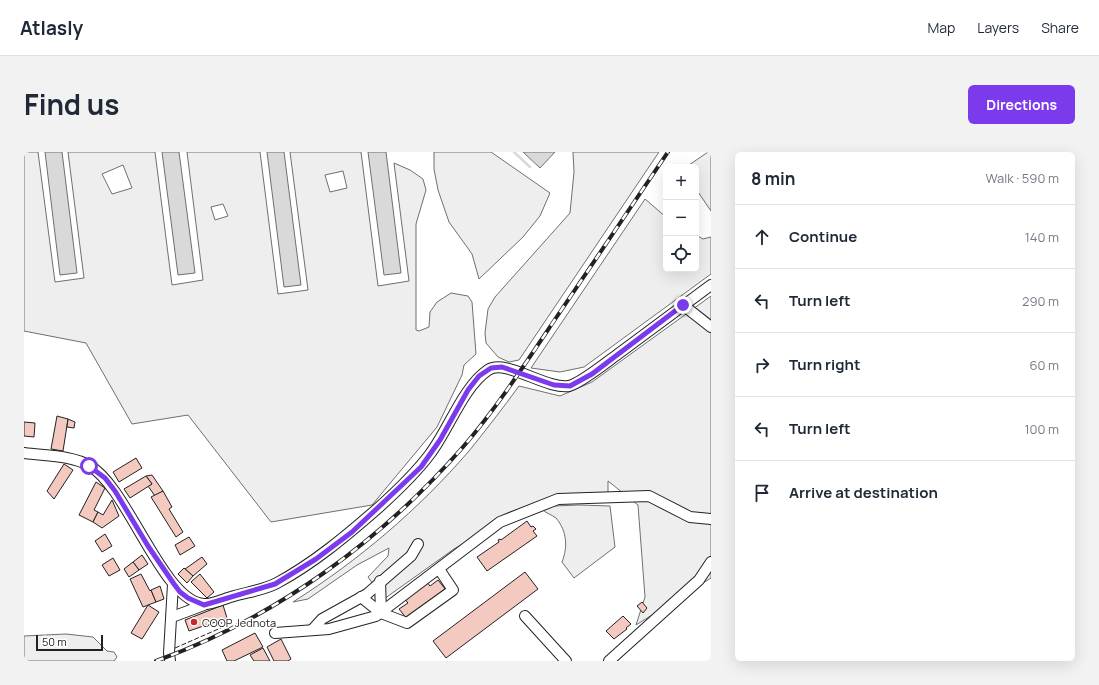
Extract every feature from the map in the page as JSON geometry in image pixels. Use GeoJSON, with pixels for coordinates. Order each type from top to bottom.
{"type":"FeatureCollection","features":[{"type":"Feature","properties":{"kind":"street"},"geometry":{"type":"LineString","coordinates":[[172,617],[204,605],[275,584],[316,559],[352,532],[421,467],[440,440],[468,390],[479,376],[491,368],[502,367],[554,385],[570,386],[592,374],[711,285]]}},
{"type":"Feature","properties":{"kind":"street"},"geometry":{"type":"LineString","coordinates":[[683,305],[711,327]]}},
{"type":"Feature","properties":{"kind":"street"},"geometry":{"type":"LineString","coordinates":[[24,453],[71,459],[89,466],[105,478],[115,491],[148,546],[180,592],[188,598],[204,605]]}},
{"type":"Feature","properties":{"kind":"street"},"geometry":{"type":"LineString","coordinates":[[275,633],[328,629],[376,616],[500,522],[558,499],[649,496],[690,517],[711,519]]}},
{"type":"Feature","properties":{"kind":"street"},"geometry":{"type":"LineString","coordinates":[[312,630],[322,619],[366,594],[411,556],[418,544]]}},
{"type":"Feature","properties":{"kind":"street"},"geometry":{"type":"LineString","coordinates":[[609,661],[699,580],[711,562]]}},
{"type":"Feature","properties":{"kind":"street"},"geometry":{"type":"LineString","coordinates":[[361,597],[381,613],[407,623],[453,590],[439,569]]}},
{"type":"Feature","properties":{"kind":"street"},"geometry":{"type":"LineString","coordinates":[[380,581],[381,613]]}},
{"type":"Feature","properties":{"kind":"street"},"geometry":{"type":"LineString","coordinates":[[170,661],[169,653],[174,584]]}},
{"type":"Feature","properties":{"kind":"street"},"geometry":{"type":"LineString","coordinates":[[525,616],[566,661]]}},
{"type":"Feature","properties":{"kind":"shaded area"},"geometry":{"type":"Polygon","coordinates":[[[24,152],[38,152],[55,282],[84,278],[68,152],[155,152],[172,285],[203,280],[187,152],[260,152],[278,294],[308,290],[290,152],[361,152],[378,286],[409,281],[394,163],[410,170],[423,179],[426,190],[416,224],[416,330],[419,331],[429,327],[430,312],[437,302],[451,293],[468,296],[472,302],[476,354],[464,365],[462,375],[437,427],[372,505],[271,522],[188,415],[132,424],[86,343],[24,331],[24,152]],[[123,165],[102,174],[112,194],[132,188],[123,165]],[[343,171],[325,175],[330,192],[347,188],[343,171]],[[223,204],[211,207],[215,220],[228,216],[223,204]]]}},
{"type":"Feature","properties":{"kind":"shaded area"},"geometry":{"type":"Polygon","coordinates":[[[45,152],[62,152],[77,273],[60,275],[45,152]]]}},
{"type":"Feature","properties":{"kind":"shaded area"},"geometry":{"type":"Polygon","coordinates":[[[162,152],[179,152],[195,273],[178,275],[162,152]]]}},
{"type":"Feature","properties":{"kind":"shaded area"},"geometry":{"type":"Polygon","coordinates":[[[267,152],[284,152],[301,285],[284,287],[267,152]]]}},
{"type":"Feature","properties":{"kind":"shaded area"},"geometry":{"type":"Polygon","coordinates":[[[368,152],[386,152],[401,273],[384,275],[368,152]]]}},
{"type":"Feature","properties":{"kind":"shaded area"},"geometry":{"type":"Polygon","coordinates":[[[434,152],[491,152],[550,193],[540,216],[523,237],[479,279],[472,254],[449,222],[438,190],[434,169],[434,152]]]}},
{"type":"Feature","properties":{"kind":"shaded area"},"geometry":{"type":"Polygon","coordinates":[[[523,152],[555,152],[540,168],[523,152]]]}},
{"type":"Feature","properties":{"kind":"shaded area"},"geometry":{"type":"Polygon","coordinates":[[[573,152],[659,152],[519,360],[509,362],[498,357],[486,343],[485,333],[488,309],[495,297],[570,213],[574,172],[573,152]]]}},
{"type":"Feature","properties":{"kind":"shaded area"},"geometry":{"type":"Polygon","coordinates":[[[708,152],[711,152],[711,211],[699,193],[699,164],[690,164],[708,152]]]}},
{"type":"Feature","properties":{"kind":"shaded area"},"geometry":{"type":"Polygon","coordinates":[[[645,199],[663,214],[663,272],[699,272],[699,237],[703,239],[711,237],[711,274],[584,367],[560,372],[531,368],[645,199]]]}},
{"type":"Feature","properties":{"kind":"shaded area"},"geometry":{"type":"Polygon","coordinates":[[[711,296],[711,578],[636,625],[645,597],[638,505],[608,481],[608,496],[557,497],[512,515],[454,549],[384,599],[368,577],[388,556],[389,548],[357,565],[308,599],[293,602],[341,569],[387,533],[429,494],[469,451],[519,386],[560,396],[592,382],[711,296]]]}},
{"type":"Feature","properties":{"kind":"shaded area"},"geometry":{"type":"Polygon","coordinates":[[[554,506],[610,506],[615,547],[574,578],[562,562],[566,545],[560,523],[556,518],[543,510],[554,506]]]}},
{"type":"Feature","properties":{"kind":"shaded area"},"geometry":{"type":"Polygon","coordinates":[[[66,634],[93,637],[107,651],[114,652],[117,657],[114,661],[24,661],[24,636],[66,634]]]}},
{"type":"Feature","properties":{"kind":"building"},"geometry":{"type":"Polygon","coordinates":[[[57,416],[68,419],[63,451],[51,449],[57,416]]]}},
{"type":"Feature","properties":{"kind":"building"},"geometry":{"type":"Polygon","coordinates":[[[68,419],[75,422],[74,428],[67,427],[68,419]]]}},
{"type":"Feature","properties":{"kind":"building"},"geometry":{"type":"Polygon","coordinates":[[[24,422],[35,423],[34,437],[24,436],[24,422]]]}},
{"type":"Feature","properties":{"kind":"building"},"geometry":{"type":"Polygon","coordinates":[[[136,458],[142,468],[119,482],[113,472],[136,458]]]}},
{"type":"Feature","properties":{"kind":"building"},"geometry":{"type":"Polygon","coordinates":[[[64,464],[73,470],[54,499],[47,491],[64,464]]]}},
{"type":"Feature","properties":{"kind":"building"},"geometry":{"type":"Polygon","coordinates":[[[152,475],[163,491],[155,496],[148,486],[152,484],[146,476],[152,475]]]}},
{"type":"Feature","properties":{"kind":"building"},"geometry":{"type":"Polygon","coordinates":[[[146,476],[152,484],[130,498],[124,489],[146,476]]]}},
{"type":"Feature","properties":{"kind":"building"},"geometry":{"type":"Polygon","coordinates":[[[96,482],[105,488],[94,510],[98,512],[93,522],[79,515],[96,482]]]}},
{"type":"Feature","properties":{"kind":"building"},"geometry":{"type":"Polygon","coordinates":[[[163,491],[172,507],[169,509],[183,532],[176,537],[151,497],[163,491]]]}},
{"type":"Feature","properties":{"kind":"building"},"geometry":{"type":"Polygon","coordinates":[[[112,500],[119,516],[102,528],[93,522],[98,512],[103,515],[112,500]]]}},
{"type":"Feature","properties":{"kind":"building"},"geometry":{"type":"Polygon","coordinates":[[[527,521],[531,527],[533,526],[536,529],[533,531],[537,536],[487,571],[477,557],[499,542],[498,540],[501,540],[527,521]]]}},
{"type":"Feature","properties":{"kind":"building"},"geometry":{"type":"Polygon","coordinates":[[[105,534],[112,546],[102,552],[95,541],[105,534]]]}},
{"type":"Feature","properties":{"kind":"building"},"geometry":{"type":"Polygon","coordinates":[[[189,537],[195,546],[180,555],[175,545],[189,537]]]}},
{"type":"Feature","properties":{"kind":"building"},"geometry":{"type":"Polygon","coordinates":[[[142,555],[148,564],[139,570],[133,562],[142,555]]]}},
{"type":"Feature","properties":{"kind":"building"},"geometry":{"type":"Polygon","coordinates":[[[202,557],[207,564],[193,576],[185,569],[202,557]]]}},
{"type":"Feature","properties":{"kind":"building"},"geometry":{"type":"Polygon","coordinates":[[[113,558],[120,570],[109,576],[102,565],[113,558]]]}},
{"type":"Feature","properties":{"kind":"building"},"geometry":{"type":"Polygon","coordinates":[[[133,562],[139,570],[129,577],[124,569],[133,562]]]}},
{"type":"Feature","properties":{"kind":"building"},"geometry":{"type":"Polygon","coordinates":[[[184,568],[193,576],[187,583],[178,574],[184,568]]]}},
{"type":"Feature","properties":{"kind":"building"},"geometry":{"type":"Polygon","coordinates":[[[525,572],[538,589],[446,658],[433,641],[525,572]]]}},
{"type":"Feature","properties":{"kind":"building"},"geometry":{"type":"Polygon","coordinates":[[[141,574],[150,591],[151,590],[156,602],[143,607],[130,579],[141,574]]]}},
{"type":"Feature","properties":{"kind":"building"},"geometry":{"type":"Polygon","coordinates":[[[200,574],[214,592],[207,598],[191,582],[200,574]]]}},
{"type":"Feature","properties":{"kind":"building"},"geometry":{"type":"Polygon","coordinates":[[[438,580],[446,590],[407,619],[399,609],[408,603],[404,598],[426,581],[430,586],[438,580]]]}},
{"type":"Feature","properties":{"kind":"building"},"geometry":{"type":"Polygon","coordinates":[[[160,586],[164,599],[156,602],[151,590],[160,586]]]}},
{"type":"Feature","properties":{"kind":"building"},"geometry":{"type":"Polygon","coordinates":[[[642,602],[647,608],[643,613],[637,606],[642,602]]]}},
{"type":"Feature","properties":{"kind":"building"},"geometry":{"type":"Polygon","coordinates":[[[148,605],[159,612],[142,639],[131,633],[148,605]]]}},
{"type":"Feature","properties":{"kind":"building"},"geometry":{"type":"Polygon","coordinates":[[[223,605],[227,618],[189,631],[185,620],[223,605]]]}},
{"type":"Feature","properties":{"kind":"building"},"geometry":{"type":"Polygon","coordinates":[[[623,616],[631,624],[614,639],[606,631],[623,616]]]}},
{"type":"Feature","properties":{"kind":"building"},"geometry":{"type":"Polygon","coordinates":[[[255,633],[263,647],[234,661],[227,661],[222,650],[255,633]]]}},
{"type":"Feature","properties":{"kind":"building"},"geometry":{"type":"Polygon","coordinates":[[[281,639],[291,659],[288,661],[274,661],[267,647],[281,639]]]}},
{"type":"Feature","properties":{"kind":"building"},"geometry":{"type":"Polygon","coordinates":[[[263,648],[270,661],[254,661],[250,655],[263,648]]]}},
{"type":"Feature","properties":{"kind":"waterway"},"geometry":{"type":"LineString","coordinates":[[514,152],[530,167]]}},
{"type":"Feature","properties":{"kind":"railway"},"geometry":{"type":"LineString","coordinates":[[156,661],[200,643],[242,623],[284,599],[323,574],[361,545],[431,482],[463,447],[501,398],[668,152]]}},
{"type":"Feature","properties":{"kind":"fence"},"geometry":{"type":"LineString","coordinates":[[175,648],[223,627],[220,620]]}},
{"type":"Feature","properties":{"kind":"place","name":"COOP Jednota"},"geometry":{"type":"Point","coordinates":[194,622]}},
{"type":"Feature","properties":{"kind":"route"},"geometry":{"type":"LineString","coordinates":[[89,466],[105,478],[115,491],[148,546],[180,592],[188,598],[204,605],[275,584],[316,559],[352,532],[421,467],[440,440],[468,390],[479,376],[491,368],[502,367],[554,385],[570,386],[592,374],[683,305]]}}]}
